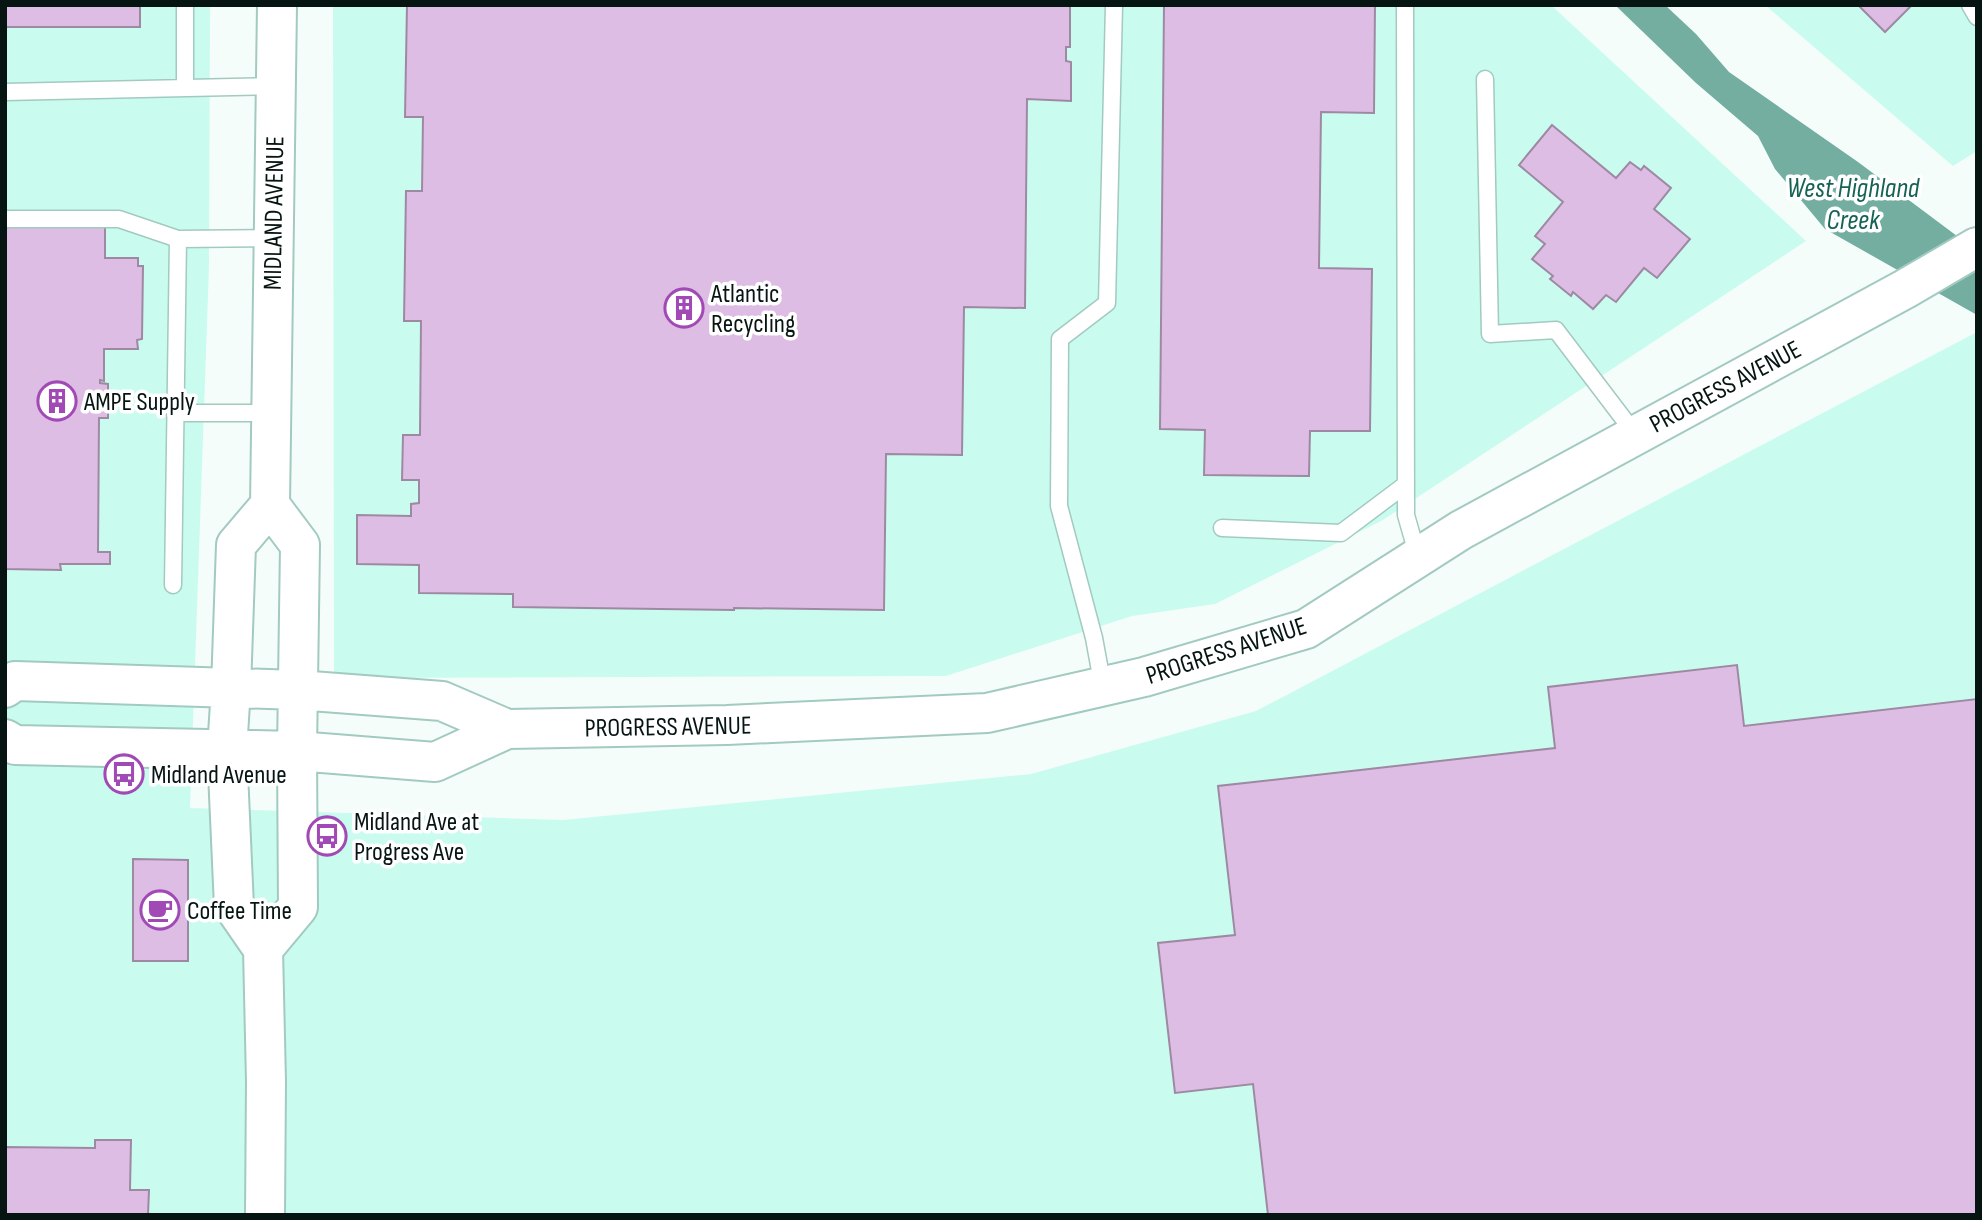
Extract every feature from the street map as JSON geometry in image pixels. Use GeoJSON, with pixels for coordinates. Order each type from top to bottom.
{"type":"FeatureCollection","features":[{"type":"Feature","properties":{"kind":"main road","name":"MIDLAND AVENUE"},"geometry":{"type":"LineString","coordinates":[[270,505],[277,5]]}},
{"type":"Feature","properties":{"kind":"main road","name":"PROGRESS AVENUE"},"geometry":{"type":"LineString","coordinates":[[5,739],[15,745],[297,751],[435,762],[507,729],[727,725],[987,713],[1144,677],[1306,629],[1461,530],[1905,289],[1977,247]]}},
{"type":"Feature","properties":{"kind":"main road"},"geometry":{"type":"LineString","coordinates":[[263,949],[298,907],[300,545],[270,505],[236,545],[227,750],[234,907],[263,949],[266,1068],[265,1215]]}},
{"type":"Feature","properties":{"kind":"main road","name":"PROGRESS AVENUE"},"geometry":{"type":"LineString","coordinates":[[5,688],[15,681],[298,690],[442,701],[507,729]]}},
{"type":"Feature","properties":{"kind":"lane"},"geometry":{"type":"LineString","coordinates":[[185,5],[185,87]]}},
{"type":"Feature","properties":{"kind":"lane"},"geometry":{"type":"LineString","coordinates":[[1103,687],[1094,638],[1059,506],[1060,339],[1107,303],[1114,5]]}},
{"type":"Feature","properties":{"kind":"lane"},"geometry":{"type":"LineString","coordinates":[[1405,5],[1405,485],[1406,516],[1418,557]]}},
{"type":"Feature","properties":{"kind":"lane"},"geometry":{"type":"LineString","coordinates":[[1970,5],[1977,17]]}},
{"type":"Feature","properties":{"kind":"lane"},"geometry":{"type":"LineString","coordinates":[[1485,79],[1490,334],[1556,330],[1635,434]]}},
{"type":"Feature","properties":{"kind":"lane"},"geometry":{"type":"LineString","coordinates":[[5,92],[276,86]]}},
{"type":"Feature","properties":{"kind":"lane"},"geometry":{"type":"LineString","coordinates":[[5,219],[119,219],[178,239],[273,238]]}},
{"type":"Feature","properties":{"kind":"lane"},"geometry":{"type":"LineString","coordinates":[[173,585],[178,239]]}},
{"type":"Feature","properties":{"kind":"lane"},"geometry":{"type":"LineString","coordinates":[[176,413],[270,413]]}},
{"type":"Feature","properties":{"kind":"lane"},"geometry":{"type":"LineString","coordinates":[[1222,528],[1341,533],[1405,485]]}},
{"type":"Feature","properties":{"kind":"shaded area"},"geometry":{"type":"Polygon","coordinates":[[[5,5],[210,5],[209,267],[190,808],[563,820],[1031,774],[1256,711],[1977,332],[1977,1215],[5,1215],[5,5]]]}},
{"type":"Feature","properties":{"kind":"shaded area","name":"Atlantic Recycling"},"geometry":{"type":"Polygon","coordinates":[[[333,5],[1551,5],[1806,241],[1383,520],[1215,604],[1132,616],[946,676],[334,678],[333,5]]]}},
{"type":"Feature","properties":{"kind":"shaded area"},"geometry":{"type":"Polygon","coordinates":[[[1765,5],[1977,5],[1977,151],[1953,166],[1765,5]]]}},
{"type":"Feature","properties":{"kind":"water","name":"West Highland Creek"},"geometry":{"type":"Polygon","coordinates":[[[1615,5],[1665,5],[1696,34],[1729,72],[1858,162],[1977,251],[1977,315],[1825,229],[1775,169],[1758,136],[1696,83],[1615,5]]]}},
{"type":"Feature","properties":{"kind":"building"},"geometry":{"type":"Polygon","coordinates":[[[5,5],[140,5],[140,27],[5,27],[5,5]]]}},
{"type":"Feature","properties":{"kind":"building","name":"Atlantic Recycling"},"geometry":{"type":"Polygon","coordinates":[[[407,5],[1070,5],[1070,47],[1066,47],[1066,61],[1071,62],[1071,101],[1027,99],[1025,308],[964,307],[962,455],[886,454],[884,610],[513,607],[513,594],[419,593],[419,565],[357,564],[357,515],[411,516],[411,504],[419,503],[419,480],[402,480],[403,435],[420,435],[421,321],[404,321],[406,191],[422,191],[423,117],[405,117],[407,5]]]}},
{"type":"Feature","properties":{"kind":"building"},"geometry":{"type":"Polygon","coordinates":[[[1164,5],[1375,5],[1374,113],[1321,112],[1319,268],[1372,269],[1370,431],[1310,431],[1309,476],[1204,475],[1205,430],[1160,429],[1164,5]]]}},
{"type":"Feature","properties":{"kind":"building"},"geometry":{"type":"Polygon","coordinates":[[[1858,5],[1912,5],[1885,32],[1858,5]]]}},
{"type":"Feature","properties":{"kind":"building"},"geometry":{"type":"Polygon","coordinates":[[[1552,125],[1616,178],[1630,162],[1641,170],[1644,166],[1671,188],[1654,209],[1690,239],[1657,278],[1644,268],[1616,302],[1606,295],[1593,309],[1573,292],[1571,296],[1550,279],[1553,276],[1532,259],[1545,244],[1535,236],[1563,202],[1519,165],[1552,125]]]}},
{"type":"Feature","properties":{"kind":"building","name":"AMPE Supply"},"geometry":{"type":"Polygon","coordinates":[[[5,224],[105,225],[105,258],[138,258],[138,266],[143,266],[142,339],[137,340],[138,349],[104,349],[104,381],[100,380],[100,383],[108,384],[108,418],[99,418],[98,552],[110,552],[110,564],[60,564],[61,570],[5,569],[5,224]]]}},
{"type":"Feature","properties":{"kind":"building"},"geometry":{"type":"Polygon","coordinates":[[[1737,665],[1744,726],[1977,699],[1977,1215],[1268,1215],[1253,1084],[1175,1093],[1158,943],[1235,935],[1218,786],[1555,748],[1548,687],[1737,665]]]}},
{"type":"Feature","properties":{"kind":"building","name":"Coffee Time"},"geometry":{"type":"Polygon","coordinates":[[[133,859],[188,860],[188,961],[133,961],[133,859]]]}},
{"type":"Feature","properties":{"kind":"building"},"geometry":{"type":"Polygon","coordinates":[[[95,1140],[131,1140],[130,1190],[149,1190],[148,1215],[5,1215],[5,1147],[95,1148],[95,1140]]]}},
{"type":"Feature","properties":{"kind":"place","name":"Atlantic Recycling"},"geometry":{"type":"Point","coordinates":[684,308]}},
{"type":"Feature","properties":{"kind":"place","name":"AMPE Supply"},"geometry":{"type":"Point","coordinates":[57,401]}},
{"type":"Feature","properties":{"kind":"place","name":"Midland Avenue"},"geometry":{"type":"Point","coordinates":[124,774]}},
{"type":"Feature","properties":{"kind":"place","name":"Midland Ave at Progress Ave"},"geometry":{"type":"Point","coordinates":[327,836]}},
{"type":"Feature","properties":{"kind":"place","name":"Coffee Time"},"geometry":{"type":"Point","coordinates":[160,910]}}]}
